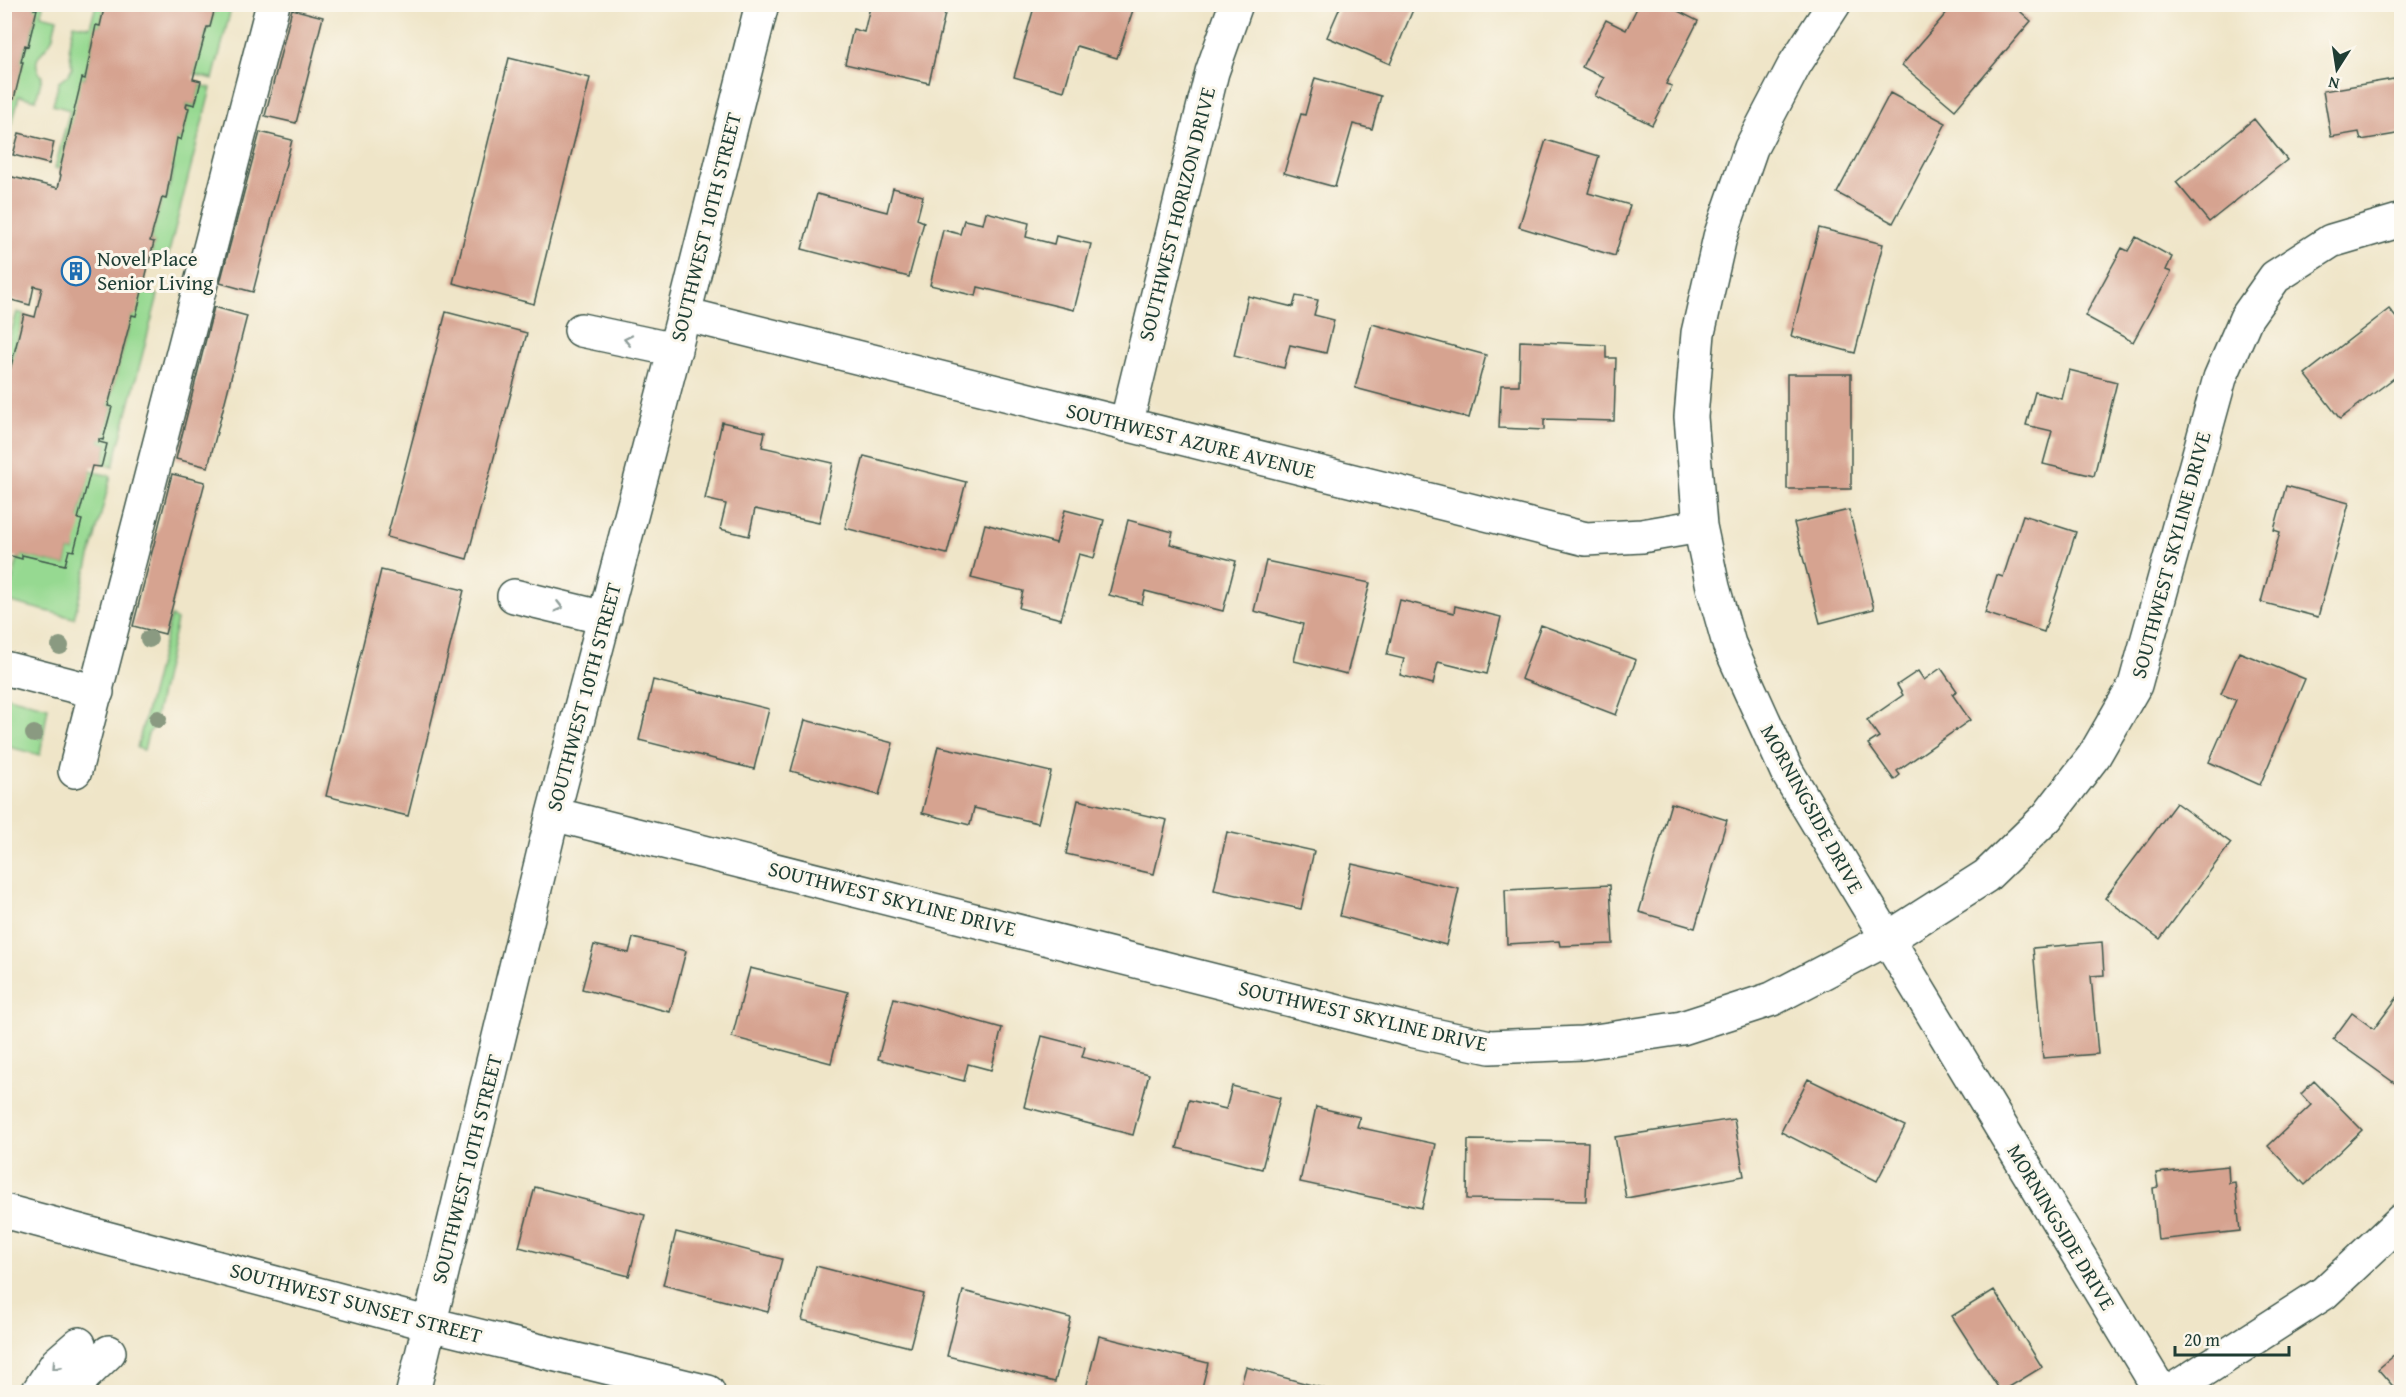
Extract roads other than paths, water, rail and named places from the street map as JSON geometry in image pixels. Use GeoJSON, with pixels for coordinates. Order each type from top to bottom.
{"type":"FeatureCollection","features":[{"type":"Feature","properties":{"kind":"street"},"geometry":{"type":"LineString","coordinates":[[75,771],[273,4]]}},
{"type":"Feature","properties":{"kind":"street","name":"SOUTHWEST 10TH STREET"},"geometry":{"type":"LineString","coordinates":[[414,1392],[553,814],[675,350],[762,4]]}},
{"type":"Feature","properties":{"kind":"street","name":"SOUTHWEST HORIZON DRIVE"},"geometry":{"type":"LineString","coordinates":[[1126,425],[1212,72],[1236,4]]}},
{"type":"Feature","properties":{"kind":"street","name":"MORNINGSIDE DRIVE"},"geometry":{"type":"LineString","coordinates":[[1834,4],[1794,64],[1751,148],[1720,237],[1698,333],[1691,417],[1700,526],[1728,644],[1787,772],[2161,1392]]}},
{"type":"Feature","properties":{"kind":"street","name":"SOUTHWEST SKYLINE DRIVE"},"geometry":{"type":"LineString","coordinates":[[553,814],[1399,1027],[1491,1047],[1582,1043],[1682,1028],[1772,999],[1887,939],[1986,876],[2047,817],[2094,756],[2135,685],[2220,378],[2246,318],[2275,277],[2331,241],[2402,220]]}},
{"type":"Feature","properties":{"kind":"street","name":"SOUTHWEST AZURE AVENUE"},"geometry":{"type":"LineString","coordinates":[[684,314],[1586,539],[1642,536],[1700,526]]}},
{"type":"Feature","properties":{"kind":"street"},"geometry":{"type":"LineString","coordinates":[[581,330],[675,350]]}},
{"type":"Feature","properties":{"kind":"street"},"geometry":{"type":"LineString","coordinates":[[514,596],[605,618]]}},
{"type":"Feature","properties":{"kind":"street"},"geometry":{"type":"LineString","coordinates":[[4,668],[97,692]]}},
{"type":"Feature","properties":{"kind":"street","name":"SOUTHWEST SUNSET STREET"},"geometry":{"type":"LineString","coordinates":[[4,1211],[430,1324],[708,1392]]}},
{"type":"Feature","properties":{"kind":"street"},"geometry":{"type":"LineString","coordinates":[[2170,1392],[2324,1293],[2402,1220]]}},
{"type":"Feature","properties":{"kind":"street"},"geometry":{"type":"LineString","coordinates":[[38,1392],[57,1363],[94,1348],[75,1392]]}},
{"type":"Feature","properties":{"kind":"place","name":"Novel Place Senior Living"},"geometry":{"type":"Point","coordinates":[76,271]}}]}
